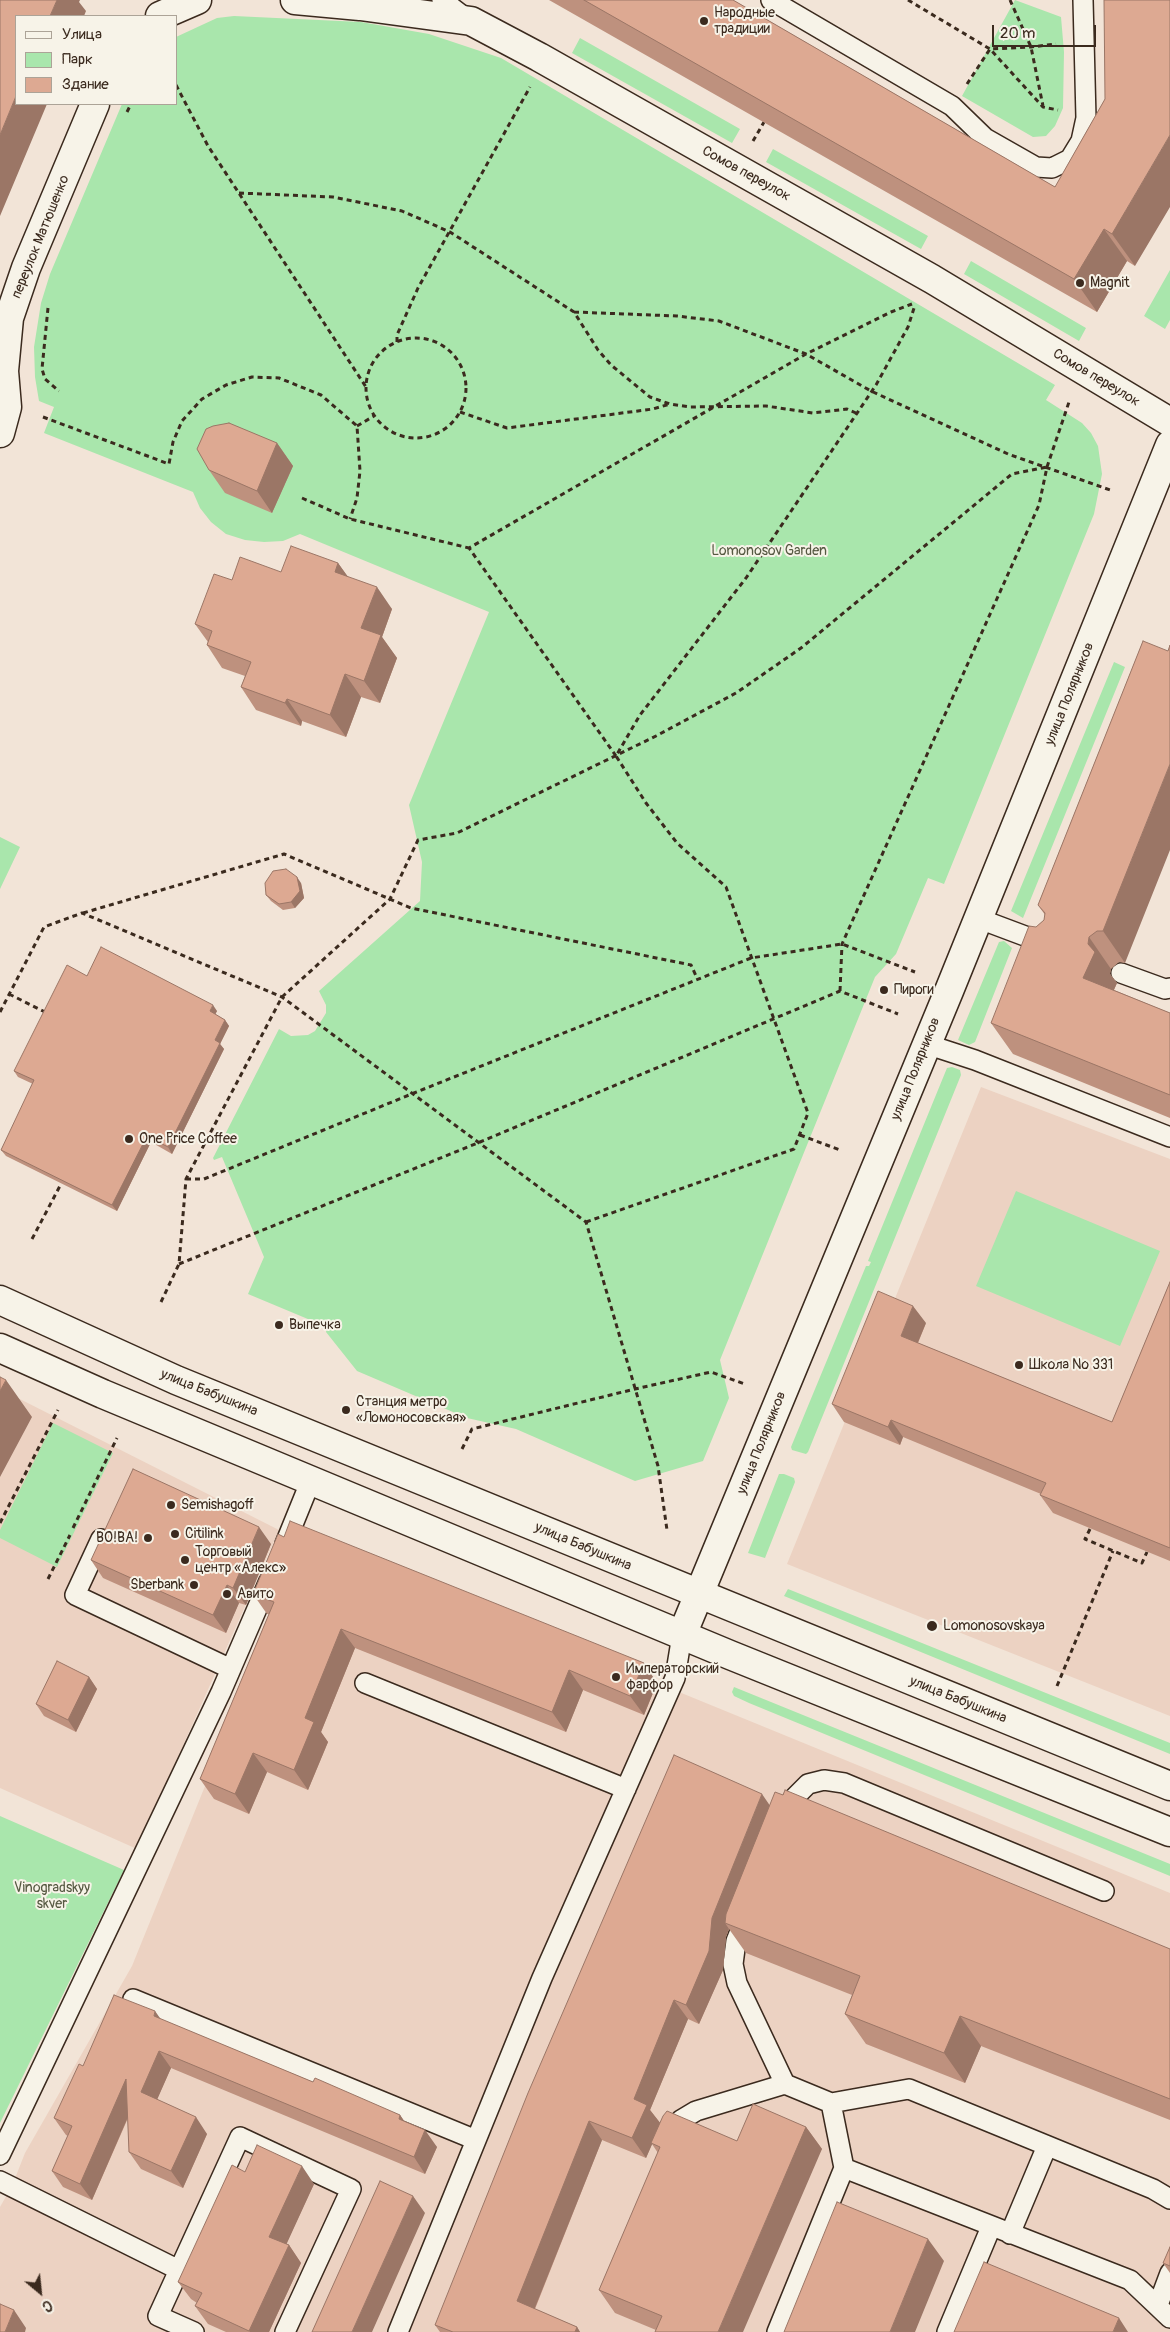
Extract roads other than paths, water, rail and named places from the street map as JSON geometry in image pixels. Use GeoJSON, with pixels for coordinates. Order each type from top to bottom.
{"type":"FeatureCollection","features":[{"type":"Feature","properties":{"kind":"street"},"geometry":{"type":"LineString","coordinates":[[162,15],[188,2],[197,0]]}},
{"type":"Feature","properties":{"kind":"street","name":"Сомов переулок"},"geometry":{"type":"LineString","coordinates":[[296,0],[360,6],[471,22],[539,57],[932,279],[1170,422]]}},
{"type":"Feature","properties":{"kind":"street","name":"переулок Матюшенко"},"geometry":{"type":"LineString","coordinates":[[0,433],[7,408],[2,370],[9,318],[26,268],[95,105]]}},
{"type":"Feature","properties":{"kind":"street","name":"улица Полярников"},"geometry":{"type":"LineString","coordinates":[[682,1635],[978,918],[1170,445]]}},
{"type":"Feature","properties":{"kind":"street","name":"улица Бабушкина"},"geometry":{"type":"LineString","coordinates":[[0,1300],[176,1380],[1170,1786]]}},
{"type":"Feature","properties":{"kind":"street"},"geometry":{"type":"LineString","coordinates":[[0,1348],[103,1394],[682,1635],[1170,1832]]}},
{"type":"Feature","properties":{"kind":"lane"},"geometry":{"type":"LineString","coordinates":[[442,0],[471,22]]}},
{"type":"Feature","properties":{"kind":"lane"},"geometry":{"type":"LineString","coordinates":[[771,0],[952,106],[985,138],[1036,167],[1052,168],[1070,159],[1081,141],[1086,118],[1083,0]]}},
{"type":"Feature","properties":{"kind":"lane"},"geometry":{"type":"LineString","coordinates":[[978,918],[1056,947]]}},
{"type":"Feature","properties":{"kind":"lane"},"geometry":{"type":"LineString","coordinates":[[1121,974],[1165,989],[1170,988]]}},
{"type":"Feature","properties":{"kind":"lane"},"geometry":{"type":"LineString","coordinates":[[926,1044],[975,1060],[1170,1136]]}},
{"type":"Feature","properties":{"kind":"lane"},"geometry":{"type":"LineString","coordinates":[[0,2155],[231,1668],[277,1564],[311,1480]]}},
{"type":"Feature","properties":{"kind":"lane"},"geometry":{"type":"LineString","coordinates":[[110,1519],[75,1595],[231,1668]]}},
{"type":"Feature","properties":{"kind":"lane"},"geometry":{"type":"LineString","coordinates":[[398,2332],[542,1978],[675,1678],[682,1635]]}},
{"type":"Feature","properties":{"kind":"lane"},"geometry":{"type":"LineString","coordinates":[[365,1683],[626,1789]]}},
{"type":"Feature","properties":{"kind":"lane"},"geometry":{"type":"LineString","coordinates":[[779,1834],[793,1798],[808,1784],[824,1780],[837,1782],[1104,1891]]}},
{"type":"Feature","properties":{"kind":"lane"},"geometry":{"type":"LineString","coordinates":[[754,1896],[736,1941],[733,1964],[737,1983],[786,2084]]}},
{"type":"Feature","properties":{"kind":"lane"},"geometry":{"type":"LineString","coordinates":[[132,1999],[476,2140]]}},
{"type":"Feature","properties":{"kind":"lane"},"geometry":{"type":"LineString","coordinates":[[662,2150],[669,2132],[681,2120],[696,2110],[786,2084],[831,2103],[908,2089],[1152,2189],[1170,2199]]}},
{"type":"Feature","properties":{"kind":"lane"},"geometry":{"type":"LineString","coordinates":[[777,2332],[844,2168],[831,2103]]}},
{"type":"Feature","properties":{"kind":"lane"},"geometry":{"type":"LineString","coordinates":[[194,2332],[158,2316],[240,2137],[352,2188],[286,2332]]}},
{"type":"Feature","properties":{"kind":"lane"},"geometry":{"type":"LineString","coordinates":[[1010,2234],[1047,2146]]}},
{"type":"Feature","properties":{"kind":"lane"},"geometry":{"type":"LineString","coordinates":[[844,2168],[1130,2280],[1164,2311]]}},
{"type":"Feature","properties":{"kind":"lane"},"geometry":{"type":"LineString","coordinates":[[0,2181],[179,2270]]}},
{"type":"Feature","properties":{"kind":"lane"},"geometry":{"type":"LineString","coordinates":[[947,2332],[991,2226]]}},
{"type":"Feature","properties":{"kind":"lane"},"geometry":{"type":"LineString","coordinates":[[1164,2311],[1170,2273]]}},
{"type":"Feature","properties":{"kind":"place","name":"Народные традиции"},"geometry":{"type":"Point","coordinates":[704,21]}},
{"type":"Feature","properties":{"kind":"place","name":"Magnit"},"geometry":{"type":"Point","coordinates":[1080,283]}},
{"type":"Feature","properties":{"kind":"place","name":"Пироги"},"geometry":{"type":"Point","coordinates":[884,990]}},
{"type":"Feature","properties":{"kind":"place","name":"One Price Coffee"},"geometry":{"type":"Point","coordinates":[129,1139]}},
{"type":"Feature","properties":{"kind":"place","name":"Выпечка"},"geometry":{"type":"Point","coordinates":[279,1325]}},
{"type":"Feature","properties":{"kind":"place","name":"Школа № 331"},"geometry":{"type":"Point","coordinates":[1019,1365]}},
{"type":"Feature","properties":{"kind":"place","name":"Станция метро «Ломоносовская»"},"geometry":{"type":"Point","coordinates":[346,1410]}},
{"type":"Feature","properties":{"kind":"place","name":"Semishagoff"},"geometry":{"type":"Point","coordinates":[171,1505]}},
{"type":"Feature","properties":{"kind":"place","name":"Citilink"},"geometry":{"type":"Point","coordinates":[175,1534]}},
{"type":"Feature","properties":{"kind":"place","name":"ВО!ВА!"},"geometry":{"type":"Point","coordinates":[148,1538]}},
{"type":"Feature","properties":{"kind":"place","name":"Торговый центр «Алекс»"},"geometry":{"type":"Point","coordinates":[185,1560]}},
{"type":"Feature","properties":{"kind":"place","name":"Sberbank"},"geometry":{"type":"Point","coordinates":[194,1585]}},
{"type":"Feature","properties":{"kind":"place","name":"Авито"},"geometry":{"type":"Point","coordinates":[227,1594]}},
{"type":"Feature","properties":{"kind":"place","name":"Lomonosovskaya"},"geometry":{"type":"Point","coordinates":[932,1626]}},
{"type":"Feature","properties":{"kind":"place","name":"Императорский фарфор"},"geometry":{"type":"Point","coordinates":[616,1677]}},
{"type":"Feature","properties":{"kind":"park label","name":"Lomonosov Garden"},"geometry":{"type":"Point","coordinates":[769,551]}},
{"type":"Feature","properties":{"kind":"park label","name":"Vinogradskyy skver"},"geometry":{"type":"Point","coordinates":[52,1896]}}]}
